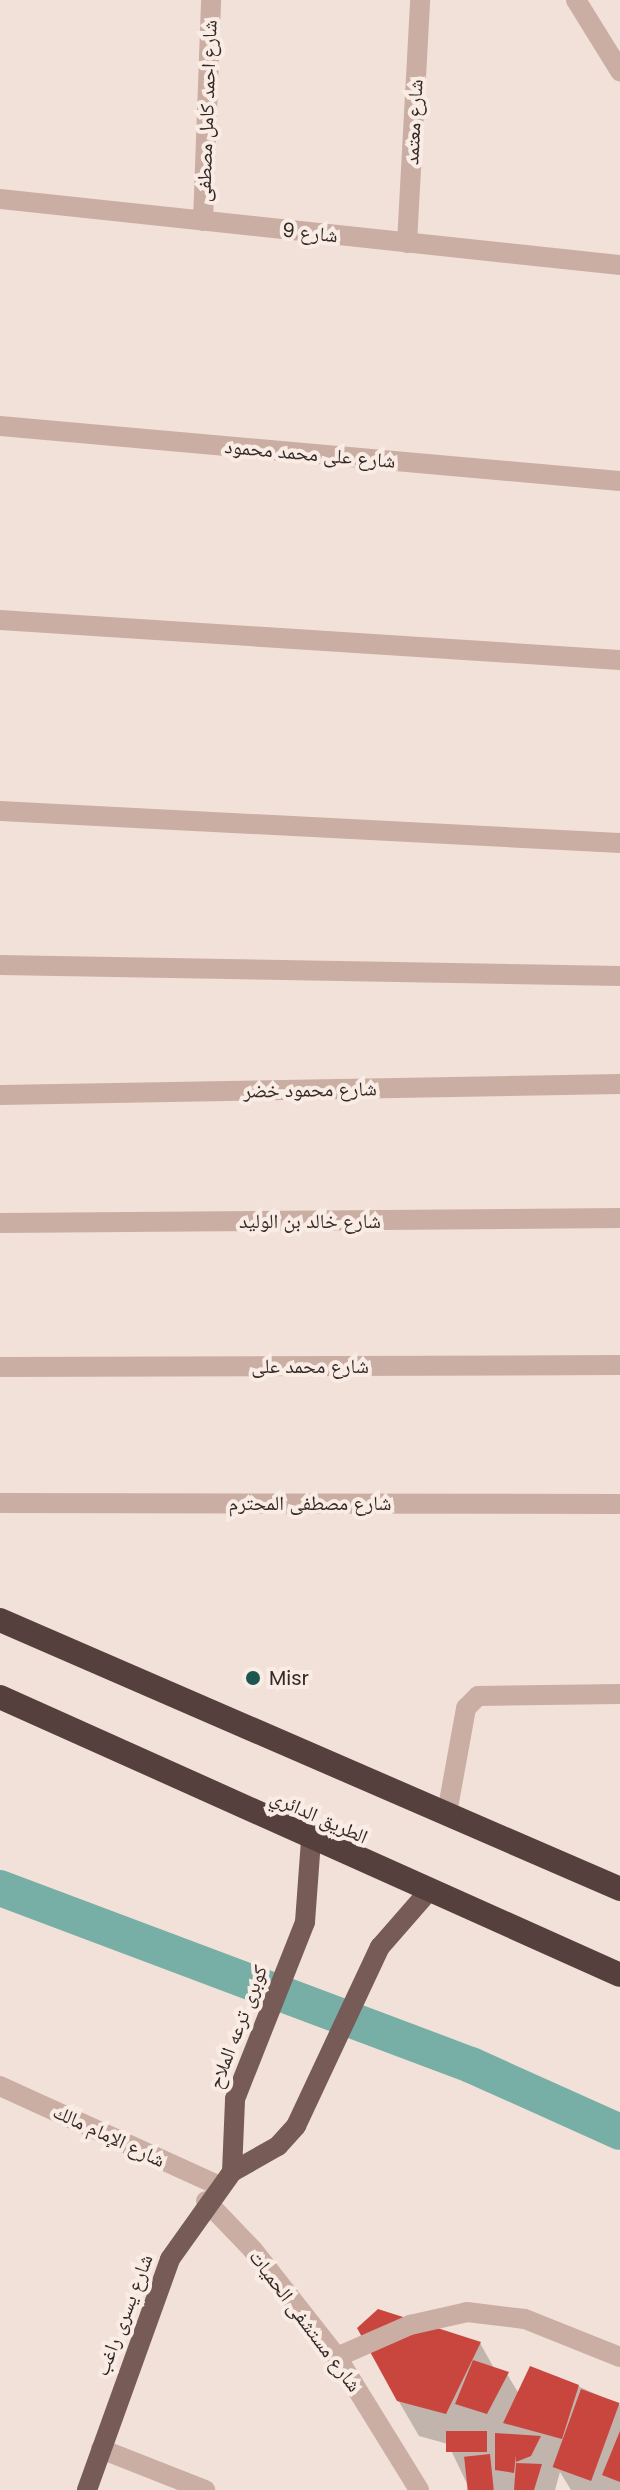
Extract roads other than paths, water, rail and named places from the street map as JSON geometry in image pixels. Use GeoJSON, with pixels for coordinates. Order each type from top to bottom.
{"type":"FeatureCollection","features":[{"type":"Feature","properties":{"kind":"highway"},"geometry":{"type":"LineString","coordinates":[[0,1620],[620,1889]]}},
{"type":"Feature","properties":{"kind":"highway","name":"الطريق الدائري"},"geometry":{"type":"LineString","coordinates":[[0,1697],[311,1840],[620,1975]]}},
{"type":"Feature","properties":{"kind":"main road","name":"كوبرى ترعه الملاح"},"geometry":{"type":"LineString","coordinates":[[219,2186],[241,2075],[298,1942],[309,1902],[311,1840]]}},
{"type":"Feature","properties":{"kind":"main road"},"geometry":{"type":"LineString","coordinates":[[219,2186],[278,2146],[310,2103],[368,1969],[394,1928],[428,1892]]}},
{"type":"Feature","properties":{"kind":"main road","name":"شارع يسرى راغب"},"geometry":{"type":"LineString","coordinates":[[87,2490],[155,2291],[219,2186]]}},
{"type":"Feature","properties":{"kind":"street","name":"شارع احمد كامل مصطفى"},"geometry":{"type":"LineString","coordinates":[[203,221],[211,0]]}},
{"type":"Feature","properties":{"kind":"street","name":"شارع معتمد"},"geometry":{"type":"LineString","coordinates":[[407,243],[420,0]]}},
{"type":"Feature","properties":{"kind":"street"},"geometry":{"type":"LineString","coordinates":[[576,0],[620,71]]}},
{"type":"Feature","properties":{"kind":"street","name":"شارع 9"},"geometry":{"type":"LineString","coordinates":[[0,199],[620,265]]}},
{"type":"Feature","properties":{"kind":"street","name":"شارع على محمد محمود"},"geometry":{"type":"LineString","coordinates":[[0,426],[620,481]]}},
{"type":"Feature","properties":{"kind":"street"},"geometry":{"type":"LineString","coordinates":[[0,620],[620,660]]}},
{"type":"Feature","properties":{"kind":"street"},"geometry":{"type":"LineString","coordinates":[[0,811],[620,843]]}},
{"type":"Feature","properties":{"kind":"street"},"geometry":{"type":"LineString","coordinates":[[0,965],[620,976]]}},
{"type":"Feature","properties":{"kind":"street","name":"شارع محمود خضر"},"geometry":{"type":"LineString","coordinates":[[0,1095],[620,1084]]}},
{"type":"Feature","properties":{"kind":"street","name":"شارع خالد بن الوليد"},"geometry":{"type":"LineString","coordinates":[[0,1223],[620,1218]]}},
{"type":"Feature","properties":{"kind":"street","name":"شارع محمد على"},"geometry":{"type":"LineString","coordinates":[[0,1367],[620,1365]]}},
{"type":"Feature","properties":{"kind":"street","name":"شارع مصطفى المحترم"},"geometry":{"type":"LineString","coordinates":[[0,1503],[620,1504]]}},
{"type":"Feature","properties":{"kind":"street"},"geometry":{"type":"LineString","coordinates":[[447,1813],[466,1708],[478,1696],[620,1694]]}},
{"type":"Feature","properties":{"kind":"street","name":"شارع الإمام مالك"},"geometry":{"type":"LineString","coordinates":[[0,2086],[219,2186]]}},
{"type":"Feature","properties":{"kind":"street","name":"شارع مستشفى الحميات"},"geometry":{"type":"LineString","coordinates":[[219,2186],[253,2250],[337,2357],[419,2490]]}},
{"type":"Feature","properties":{"kind":"street"},"geometry":{"type":"LineString","coordinates":[[337,2357],[410,2325],[467,2312],[525,2319],[620,2357]]}},
{"type":"Feature","properties":{"kind":"street"},"geometry":{"type":"LineString","coordinates":[[101,2449],[205,2490]]}},
{"type":"Feature","properties":{"kind":"waterway"},"geometry":{"type":"LineString","coordinates":[[0,1888],[471,2065],[620,2132]]}},
{"type":"Feature","properties":{"kind":"place","name":"Misr"},"geometry":{"type":"Point","coordinates":[253,1678]}}]}
